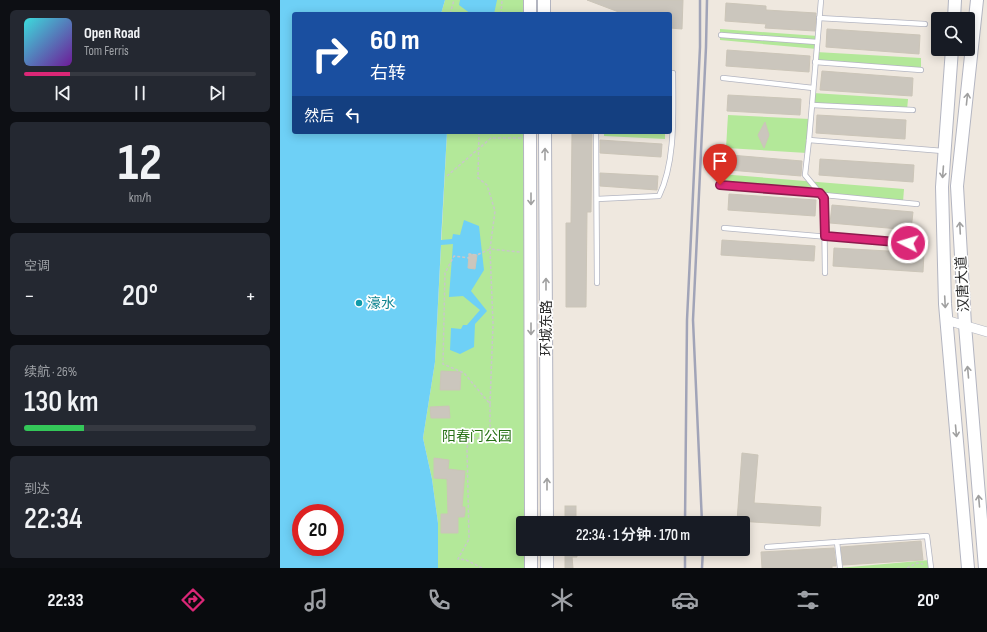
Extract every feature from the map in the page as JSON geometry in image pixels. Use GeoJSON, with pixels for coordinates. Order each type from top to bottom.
{"type":"FeatureCollection","features":[{"type":"Feature","properties":{"kind":"main road"},"geometry":{"type":"LineString","coordinates":[[530,0],[530,12]]}},
{"type":"Feature","properties":{"kind":"main road"},"geometry":{"type":"LineString","coordinates":[[544,0],[544,12]]}},
{"type":"Feature","properties":{"kind":"main road"},"geometry":{"type":"LineString","coordinates":[[954,12],[955,0]]}},
{"type":"Feature","properties":{"kind":"main road","name":"汉唐大道"},"geometry":{"type":"LineString","coordinates":[[977,0],[957,186],[965,325],[985,568]]}},
{"type":"Feature","properties":{"kind":"main road","name":"汉唐大道"},"geometry":{"type":"LineString","coordinates":[[952,56],[942,187],[946,320],[968,568]]}},
{"type":"Feature","properties":{"kind":"main road","name":"环城东路"},"geometry":{"type":"LineString","coordinates":[[545,134],[547,516]]}},
{"type":"Feature","properties":{"kind":"main road","name":"环城东路"},"geometry":{"type":"LineString","coordinates":[[530,135],[531,516]]}},
{"type":"Feature","properties":{"kind":"main road"},"geometry":{"type":"LineString","coordinates":[[531,556],[531,568]]}},
{"type":"Feature","properties":{"kind":"main road"},"geometry":{"type":"LineString","coordinates":[[547,556],[547,568]]}},
{"type":"Feature","properties":{"kind":"street"},"geometry":{"type":"LineString","coordinates":[[946,320],[987,332]]}},
{"type":"Feature","properties":{"kind":"lane"},"geometry":{"type":"LineString","coordinates":[[821,0],[805,175],[824,198],[825,273]]}},
{"type":"Feature","properties":{"kind":"lane"},"geometry":{"type":"LineString","coordinates":[[819,18],[924,24]]}},
{"type":"Feature","properties":{"kind":"lane"},"geometry":{"type":"LineString","coordinates":[[721,35],[817,42]]}},
{"type":"Feature","properties":{"kind":"lane"},"geometry":{"type":"LineString","coordinates":[[816,62],[921,70]]}},
{"type":"Feature","properties":{"kind":"lane"},"geometry":{"type":"LineString","coordinates":[[672,73],[672,131]]}},
{"type":"Feature","properties":{"kind":"lane"},"geometry":{"type":"LineString","coordinates":[[723,78],[813,88]]}},
{"type":"Feature","properties":{"kind":"lane"},"geometry":{"type":"LineString","coordinates":[[812,105],[913,110]]}},
{"type":"Feature","properties":{"kind":"lane"},"geometry":{"type":"LineString","coordinates":[[596,134],[597,283]]}},
{"type":"Feature","properties":{"kind":"lane"},"geometry":{"type":"LineString","coordinates":[[597,199],[659,196],[666,182],[672,134]]}},
{"type":"Feature","properties":{"kind":"lane"},"geometry":{"type":"LineString","coordinates":[[809,140],[945,152]]}},
{"type":"Feature","properties":{"kind":"lane"},"geometry":{"type":"LineString","coordinates":[[720,185],[820,193],[917,204]]}},
{"type":"Feature","properties":{"kind":"lane"},"geometry":{"type":"LineString","coordinates":[[724,228],[921,245]]}},
{"type":"Feature","properties":{"kind":"lane"},"geometry":{"type":"LineString","coordinates":[[766,547],[927,536],[931,566]]}},
{"type":"Feature","properties":{"kind":"lane"},"geometry":{"type":"LineString","coordinates":[[837,542],[840,568]]}},
{"type":"Feature","properties":{"kind":"path"},"geometry":{"type":"LineString","coordinates":[[451,12],[454,0]]}},
{"type":"Feature","properties":{"kind":"path"},"geometry":{"type":"LineString","coordinates":[[501,12],[502,0]]}},
{"type":"Feature","properties":{"kind":"path"},"geometry":{"type":"LineString","coordinates":[[479,134],[478,178],[487,185],[495,211],[490,249],[493,324],[490,440],[469,436],[467,449],[469,539],[458,559],[466,560],[482,568]]}},
{"type":"Feature","properties":{"kind":"path"},"geometry":{"type":"LineString","coordinates":[[447,176],[491,138],[530,135]]}},
{"type":"Feature","properties":{"kind":"path"},"geometry":{"type":"LineString","coordinates":[[490,404],[464,373],[443,364],[442,336],[445,273],[454,256],[469,258],[469,254],[477,255],[490,249],[531,253]]}},
{"type":"Feature","properties":{"kind":"path"},"geometry":{"type":"LineString","coordinates":[[907,568],[917,563],[931,566]]}},
{"type":"Feature","properties":{"kind":"green space"},"geometry":{"type":"Polygon","coordinates":[[[445,0],[530,0],[530,12],[442,12],[445,0]]]}},
{"type":"Feature","properties":{"kind":"green space"},"geometry":{"type":"Polygon","coordinates":[[[720,29],[818,36],[817,49],[720,40],[720,29]]]}},
{"type":"Feature","properties":{"kind":"green space"},"geometry":{"type":"Polygon","coordinates":[[[816,52],[921,58],[921,70],[816,62],[816,52]]]}},
{"type":"Feature","properties":{"kind":"green space"},"geometry":{"type":"Polygon","coordinates":[[[813,93],[908,99],[907,110],[812,105],[813,93]]]}},
{"type":"Feature","properties":{"kind":"green space"},"geometry":{"type":"Polygon","coordinates":[[[728,115],[810,119],[807,153],[726,148],[728,115]]]}},
{"type":"Feature","properties":{"kind":"green space","name":"阳春门公园"},"geometry":{"type":"Polygon","coordinates":[[[447,134],[530,134],[531,516],[516,516],[516,556],[531,556],[531,568],[438,568],[438,523],[432,479],[423,438],[435,362],[447,134]]]}},
{"type":"Feature","properties":{"kind":"green space"},"geometry":{"type":"Polygon","coordinates":[[[604,134],[665,134],[665,139],[604,136],[604,134]]]}},
{"type":"Feature","properties":{"kind":"green space"},"geometry":{"type":"Polygon","coordinates":[[[720,174],[904,189],[903,202],[721,185],[720,174]]]}},
{"type":"Feature","properties":{"kind":"green space"},"geometry":{"type":"Polygon","coordinates":[[[930,560],[932,568],[839,568],[930,560]]]}},
{"type":"Feature","properties":{"kind":"water","name":"濠水"},"geometry":{"type":"Polygon","coordinates":[[[280,0],[445,0],[442,12],[292,12],[292,134],[447,134],[441,240],[452,239],[453,234],[460,235],[464,220],[479,226],[484,270],[471,291],[487,311],[475,324],[474,347],[460,354],[450,350],[451,328],[461,329],[463,325],[467,325],[480,310],[463,296],[449,297],[453,244],[441,245],[435,362],[423,438],[432,479],[438,523],[438,568],[280,568],[280,0]]]}},
{"type":"Feature","properties":{"kind":"water"},"geometry":{"type":"Polygon","coordinates":[[[460,0],[497,0],[494,12],[468,12],[459,5],[460,0]]]}},
{"type":"Feature","properties":{"kind":"building"},"geometry":{"type":"Polygon","coordinates":[[[587,0],[683,0],[682,29],[672,28],[672,12],[619,12],[587,0]]]}},
{"type":"Feature","properties":{"kind":"building"},"geometry":{"type":"Polygon","coordinates":[[[726,3],[766,6],[766,10],[816,13],[815,31],[765,28],[766,24],[725,21],[726,3]]]}},
{"type":"Feature","properties":{"kind":"building"},"geometry":{"type":"Polygon","coordinates":[[[827,29],[920,35],[919,54],[826,47],[827,29]]]}},
{"type":"Feature","properties":{"kind":"building"},"geometry":{"type":"Polygon","coordinates":[[[727,50],[810,56],[809,72],[726,66],[727,50]]]}},
{"type":"Feature","properties":{"kind":"building"},"geometry":{"type":"Polygon","coordinates":[[[822,71],[913,78],[912,96],[820,90],[822,71]]]}},
{"type":"Feature","properties":{"kind":"building"},"geometry":{"type":"Polygon","coordinates":[[[728,95],[801,99],[800,115],[727,111],[728,95]]]}},
{"type":"Feature","properties":{"kind":"building"},"geometry":{"type":"Polygon","coordinates":[[[817,115],[906,120],[905,139],[816,133],[817,115]]]}},
{"type":"Feature","properties":{"kind":"building"},"geometry":{"type":"Polygon","coordinates":[[[765,122],[769,135],[764,148],[758,135],[765,122]]]}},
{"type":"Feature","properties":{"kind":"building"},"geometry":{"type":"Polygon","coordinates":[[[572,134],[592,134],[591,212],[587,212],[586,307],[566,307],[566,223],[571,223],[572,134]]]}},
{"type":"Feature","properties":{"kind":"building"},"geometry":{"type":"Polygon","coordinates":[[[600,140],[662,144],[661,157],[600,153],[600,140]]]}},
{"type":"Feature","properties":{"kind":"building"},"geometry":{"type":"Polygon","coordinates":[[[730,155],[802,161],[801,176],[729,170],[730,155]]]}},
{"type":"Feature","properties":{"kind":"building"},"geometry":{"type":"Polygon","coordinates":[[[820,159],[914,165],[913,182],[819,175],[820,159]]]}},
{"type":"Feature","properties":{"kind":"building"},"geometry":{"type":"Polygon","coordinates":[[[600,173],[658,176],[657,190],[600,186],[600,173]]]}},
{"type":"Feature","properties":{"kind":"building"},"geometry":{"type":"Polygon","coordinates":[[[729,194],[816,200],[815,216],[728,210],[729,194]]]}},
{"type":"Feature","properties":{"kind":"building"},"geometry":{"type":"Polygon","coordinates":[[[832,205],[913,212],[911,230],[830,223],[832,205]]]}},
{"type":"Feature","properties":{"kind":"building"},"geometry":{"type":"Polygon","coordinates":[[[722,240],[815,246],[814,261],[721,255],[722,240]]]}},
{"type":"Feature","properties":{"kind":"building"},"geometry":{"type":"Polygon","coordinates":[[[834,248],[924,253],[923,272],[833,266],[834,248]]]}},
{"type":"Feature","properties":{"kind":"building"},"geometry":{"type":"Polygon","coordinates":[[[469,254],[477,255],[475,269],[468,268],[469,254]]]}},
{"type":"Feature","properties":{"kind":"building"},"geometry":{"type":"Polygon","coordinates":[[[441,371],[461,372],[460,390],[440,390],[441,371]]]}},
{"type":"Feature","properties":{"kind":"building"},"geometry":{"type":"Polygon","coordinates":[[[449,406],[450,418],[431,418],[430,407],[449,406]]]}},
{"type":"Feature","properties":{"kind":"building"},"geometry":{"type":"Polygon","coordinates":[[[742,453],[758,455],[754,503],[821,507],[820,526],[750,522],[750,516],[737,516],[742,453]]]}},
{"type":"Feature","properties":{"kind":"building"},"geometry":{"type":"Polygon","coordinates":[[[434,458],[449,460],[448,469],[465,471],[462,507],[465,507],[465,513],[464,517],[458,517],[458,533],[441,533],[441,514],[448,514],[447,479],[434,478],[434,458]]]}},
{"type":"Feature","properties":{"kind":"building"},"geometry":{"type":"Polygon","coordinates":[[[565,506],[576,506],[576,516],[565,516],[565,506]]]}},
{"type":"Feature","properties":{"kind":"building"},"geometry":{"type":"Polygon","coordinates":[[[921,541],[923,560],[843,565],[841,547],[921,541]]]}},
{"type":"Feature","properties":{"kind":"building"},"geometry":{"type":"Polygon","coordinates":[[[834,548],[836,566],[832,566],[832,568],[762,568],[761,552],[834,548]]]}},
{"type":"Feature","properties":{"kind":"building"},"geometry":{"type":"Polygon","coordinates":[[[565,556],[577,556],[572,557],[573,568],[565,568],[565,556]]]}},
{"type":"Feature","properties":{"kind":"railway"},"geometry":{"type":"LineString","coordinates":[[685,516],[687,320],[700,47],[700,0]]}},
{"type":"Feature","properties":{"kind":"railway"},"geometry":{"type":"LineString","coordinates":[[702,516],[693,320],[707,0]]}},
{"type":"Feature","properties":{"kind":"railway"},"geometry":{"type":"LineString","coordinates":[[685,556],[685,568]]}},
{"type":"Feature","properties":{"kind":"railway"},"geometry":{"type":"LineString","coordinates":[[702,568],[703,556]]}},
{"type":"Feature","properties":{"kind":"place","name":"濠水"},"geometry":{"type":"Point","coordinates":[359,303]}},
{"type":"Feature","properties":{"kind":"route"},"geometry":{"type":"LineString","coordinates":[[720,185],[820,193],[824,198],[825,236],[908,243]]}}]}
